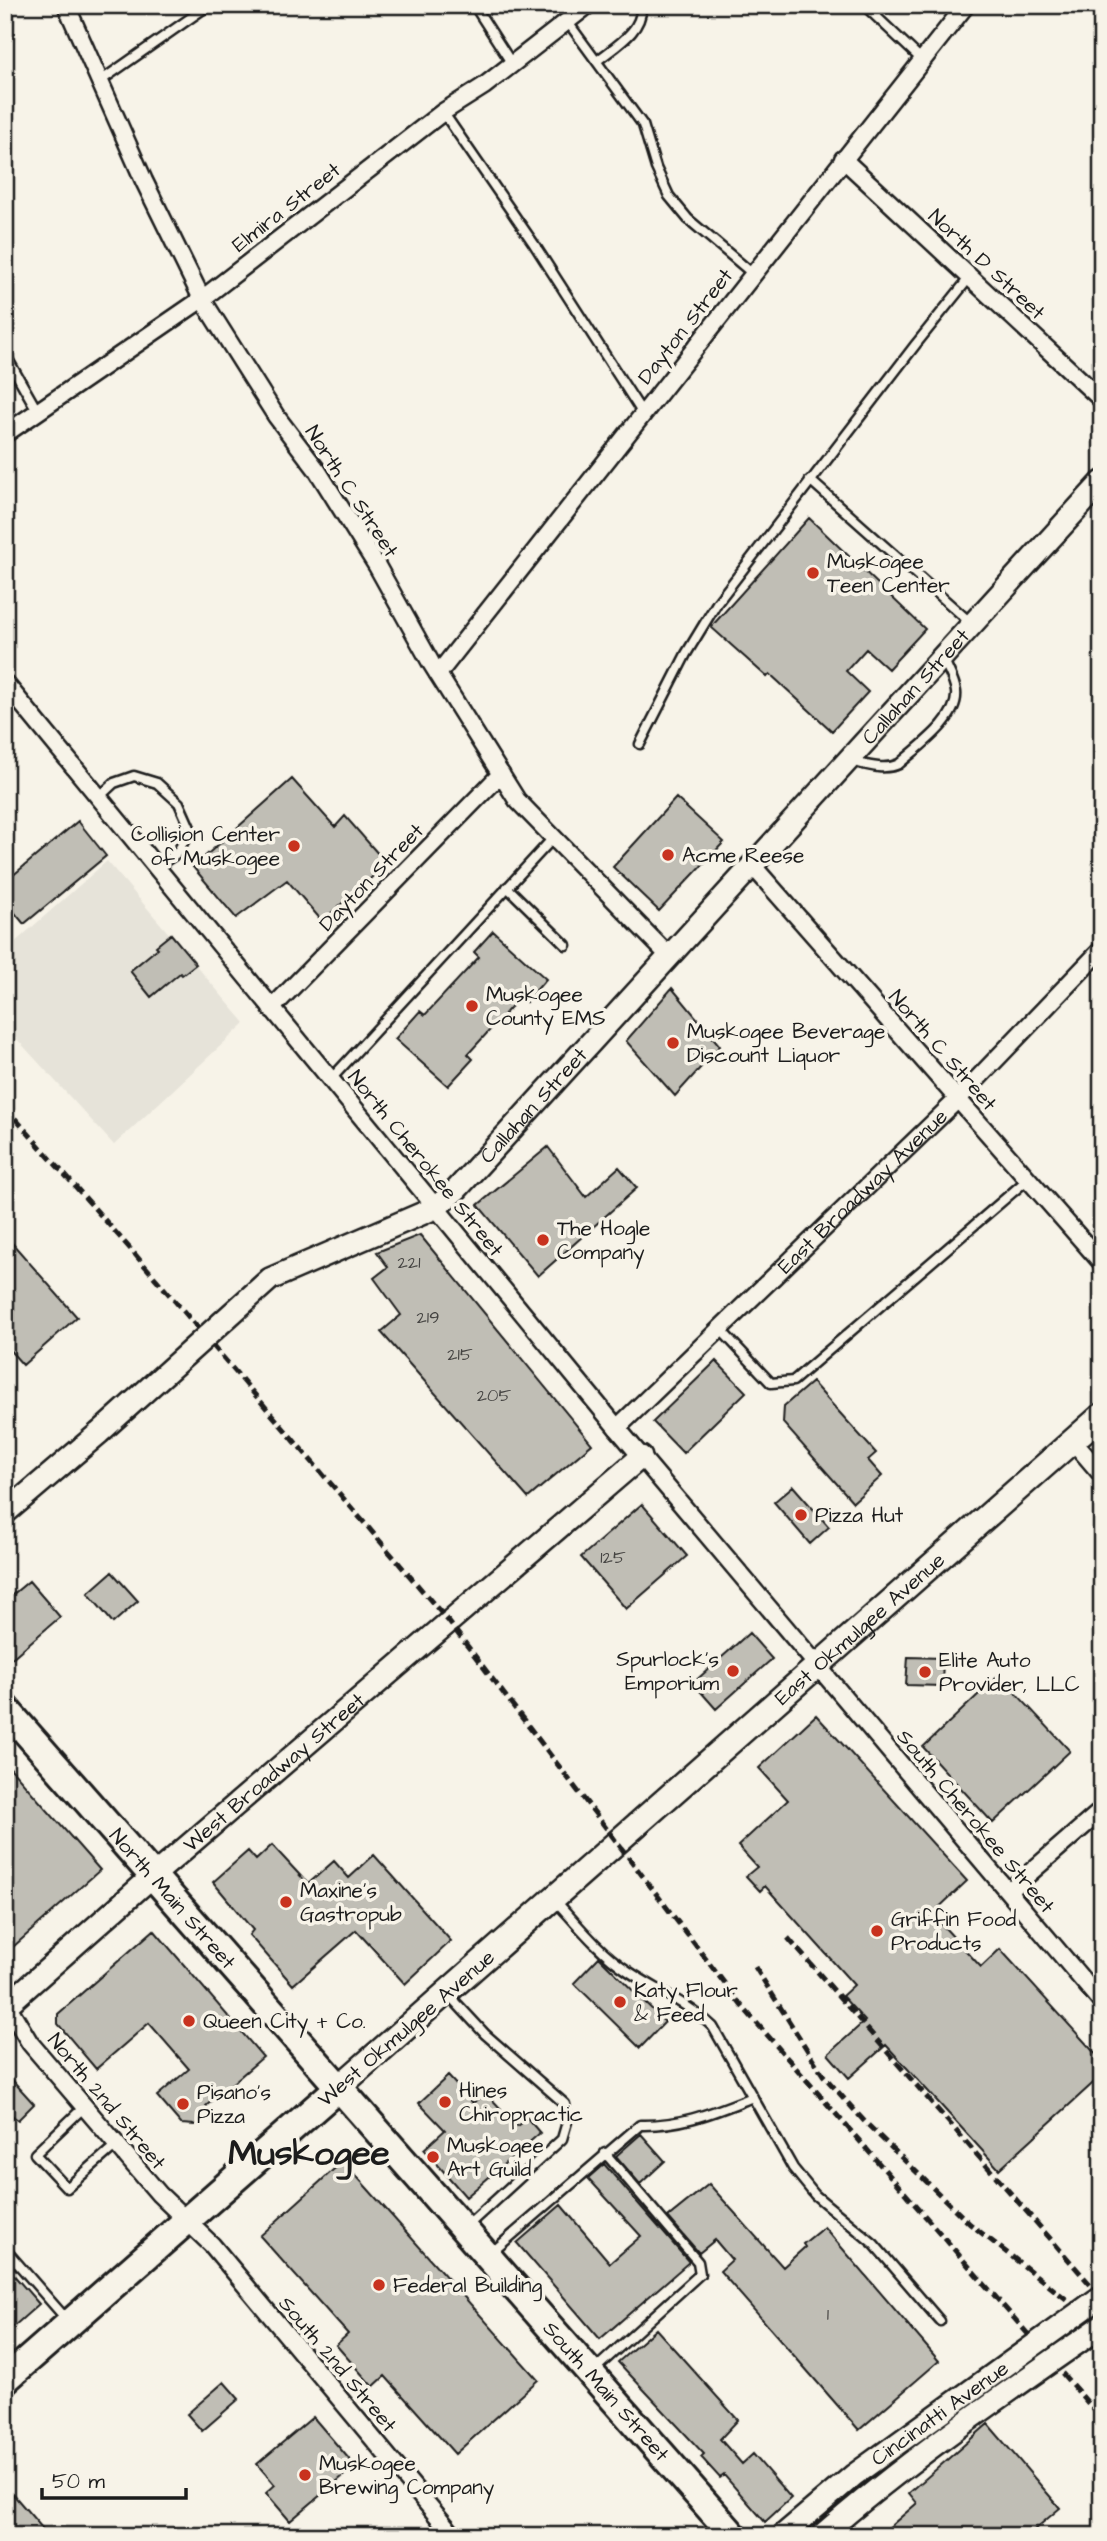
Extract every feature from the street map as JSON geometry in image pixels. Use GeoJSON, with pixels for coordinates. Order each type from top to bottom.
{"type":"FeatureCollection","features":[{"type":"Feature","properties":{"kind":"main road","name":"East Okmulgee Avenue"},"geometry":{"type":"LineString","coordinates":[[618,1843],[1102,1415]]}},
{"type":"Feature","properties":{"kind":"main road","name":"North Main Street"},"geometry":{"type":"LineString","coordinates":[[5,1709],[338,2088]]}},
{"type":"Feature","properties":{"kind":"main road","name":"West Okmulgee Avenue"},"geometry":{"type":"LineString","coordinates":[[5,2380],[618,1843]]}},
{"type":"Feature","properties":{"kind":"main road","name":"South Main Street"},"geometry":{"type":"LineString","coordinates":[[338,2088],[734,2536]]}},
{"type":"Feature","properties":{"kind":"street","name":"North C Street"},"geometry":{"type":"LineString","coordinates":[[65,5],[202,299],[276,416],[317,470],[517,800],[670,956]]}},
{"type":"Feature","properties":{"kind":"street","name":"Elmira Street"},"geometry":{"type":"LineString","coordinates":[[5,434],[202,299],[588,5]]}},
{"type":"Feature","properties":{"kind":"street","name":"Dayton Street"},"geometry":{"type":"LineString","coordinates":[[439,674],[966,5]]}},
{"type":"Feature","properties":{"kind":"street","name":"North D Street"},"geometry":{"type":"LineString","coordinates":[[843,159],[1102,400]]}},
{"type":"Feature","properties":{"kind":"street","name":"Callahan Street"},"geometry":{"type":"LineString","coordinates":[[5,1513],[99,1433],[270,1279],[435,1208],[458,1187],[1102,482]]}},
{"type":"Feature","properties":{"kind":"street","name":"North Cherokee Street"},"geometry":{"type":"LineString","coordinates":[[5,682],[435,1208],[818,1666]]}},
{"type":"Feature","properties":{"kind":"street","name":"Dayton Street"},"geometry":{"type":"LineString","coordinates":[[271,1009],[501,774]]}},
{"type":"Feature","properties":{"kind":"street","name":"North C Street"},"geometry":{"type":"LineString","coordinates":[[752,865],[1102,1263]]}},
{"type":"Feature","properties":{"kind":"street","name":"East Broadway Avenue"},"geometry":{"type":"LineString","coordinates":[[617,1428],[958,1099],[1102,949]]}},
{"type":"Feature","properties":{"kind":"street"},"geometry":{"type":"LineString","coordinates":[[1073,1441],[1102,1475]]}},
{"type":"Feature","properties":{"kind":"street","name":"West Broadway Street"},"geometry":{"type":"LineString","coordinates":[[6,2004],[641,1457]]}},
{"type":"Feature","properties":{"kind":"street","name":"South Cherokee Street"},"geometry":{"type":"LineString","coordinates":[[818,1666],[1102,2003]]}},
{"type":"Feature","properties":{"kind":"street"},"geometry":{"type":"LineString","coordinates":[[1009,1891],[1102,1810]]}},
{"type":"Feature","properties":{"kind":"street","name":"North 2nd Street"},"geometry":{"type":"LineString","coordinates":[[6,2004],[30,2043],[159,2194],[188,2222]]}},
{"type":"Feature","properties":{"kind":"street","name":"South 2nd Street"},"geometry":{"type":"LineString","coordinates":[[188,2222],[212,2245],[454,2536]]}},
{"type":"Feature","properties":{"kind":"street","name":"Cincinatti Avenue"},"geometry":{"type":"LineString","coordinates":[[782,2536],[854,2475],[1102,2296]]}},
{"type":"Feature","properties":{"kind":"street","name":"Cincinatti Avenue"},"geometry":{"type":"LineString","coordinates":[[821,2536],[869,2494],[1003,2394],[1102,2326]]}},
{"type":"Feature","properties":{"kind":"lane"},"geometry":{"type":"LineString","coordinates":[[99,82],[209,5]]}},
{"type":"Feature","properties":{"kind":"lane"},"geometry":{"type":"LineString","coordinates":[[474,5],[512,64]]}},
{"type":"Feature","properties":{"kind":"lane"},"geometry":{"type":"LineString","coordinates":[[597,61],[636,28],[641,15],[641,5]]}},
{"type":"Feature","properties":{"kind":"lane"},"geometry":{"type":"LineString","coordinates":[[864,5],[922,60]]}},
{"type":"Feature","properties":{"kind":"lane"},"geometry":{"type":"LineString","coordinates":[[567,21],[643,125],[656,168],[669,197],[688,219],[753,274]]}},
{"type":"Feature","properties":{"kind":"lane"},"geometry":{"type":"LineString","coordinates":[[443,113],[534,244],[643,414]]}},
{"type":"Feature","properties":{"kind":"lane"},"geometry":{"type":"LineString","coordinates":[[640,744],[686,654],[716,603],[970,277]]}},
{"type":"Feature","properties":{"kind":"lane"},"geometry":{"type":"LineString","coordinates":[[5,354],[38,412]]}},
{"type":"Feature","properties":{"kind":"lane"},"geometry":{"type":"LineString","coordinates":[[810,481],[972,624]]}},
{"type":"Feature","properties":{"kind":"lane"},"geometry":{"type":"LineString","coordinates":[[848,760],[891,768],[900,764],[951,715],[956,702],[956,689],[943,657]]}},
{"type":"Feature","properties":{"kind":"lane"},"geometry":{"type":"LineString","coordinates":[[99,797],[114,783],[134,776],[157,783],[179,803],[191,830],[176,854],[156,867]]}},
{"type":"Feature","properties":{"kind":"lane"},"geometry":{"type":"LineString","coordinates":[[331,1079],[554,837]]}},
{"type":"Feature","properties":{"kind":"lane"},"geometry":{"type":"LineString","coordinates":[[507,887],[566,945]]}},
{"type":"Feature","properties":{"kind":"lane"},"geometry":{"type":"LineString","coordinates":[[719,1329],[771,1383],[793,1381],[1028,1179]]}},
{"type":"Feature","properties":{"kind":"lane"},"geometry":{"type":"LineString","coordinates":[[554,1899],[601,1950],[627,1970],[696,2011],[713,2027],[793,2168],[815,2195],[874,2244],[940,2321]]}},
{"type":"Feature","properties":{"kind":"lane"},"geometry":{"type":"LineString","coordinates":[[446,1993],[485,2034],[565,2104],[567,2122],[562,2138],[464,2229]]}},
{"type":"Feature","properties":{"kind":"lane"},"geometry":{"type":"LineString","coordinates":[[488,2256],[640,2125],[662,2125],[692,2120],[753,2097]]}},
{"type":"Feature","properties":{"kind":"lane"},"geometry":{"type":"LineString","coordinates":[[84,2107],[35,2154],[67,2188],[116,2144]]}},
{"type":"Feature","properties":{"kind":"lane"},"geometry":{"type":"LineString","coordinates":[[590,2374],[700,2274],[698,2262],[605,2153]]}},
{"type":"Feature","properties":{"kind":"lane"},"geometry":{"type":"LineString","coordinates":[[5,2249],[71,2324]]}},
{"type":"Feature","properties":{"kind":"shaded area"},"geometry":{"type":"Polygon","coordinates":[[[107,861],[245,1023],[114,1145],[5,1026],[5,951],[107,861]]]}},
{"type":"Feature","properties":{"kind":"building","name":"Muskogee Teen Center"},"geometry":{"type":"Polygon","coordinates":[[[809,518],[925,629],[888,669],[866,649],[846,671],[868,692],[832,731],[770,674],[767,677],[711,627],[809,518]]]}},
{"type":"Feature","properties":{"kind":"building","name":"Collision Center of Muskogee"},"geometry":{"type":"Polygon","coordinates":[[[292,779],[335,827],[345,816],[387,864],[322,921],[287,880],[236,918],[193,867],[292,779]]]}},
{"type":"Feature","properties":{"kind":"building","name":"Acme Reese"},"geometry":{"type":"Polygon","coordinates":[[[676,798],[724,842],[659,911],[613,867],[676,798]]]}},
{"type":"Feature","properties":{"kind":"building"},"geometry":{"type":"Polygon","coordinates":[[[78,821],[106,856],[24,924],[5,901],[5,882],[78,821]]]}},
{"type":"Feature","properties":{"kind":"building","name":"Muskogee County EMS"},"geometry":{"type":"Polygon","coordinates":[[[493,931],[546,979],[526,1002],[520,997],[468,1054],[473,1059],[448,1086],[395,1039],[420,1011],[425,1015],[479,957],[474,952],[493,931]]]}},
{"type":"Feature","properties":{"kind":"building"},"geometry":{"type":"Polygon","coordinates":[[[171,934],[196,964],[182,975],[180,973],[151,997],[130,971],[171,934]]]}},
{"type":"Feature","properties":{"kind":"building","name":"Muskogee Beverage Discount Liquor"},"geometry":{"type":"Polygon","coordinates":[[[672,988],[720,1046],[675,1096],[626,1041],[672,988]]]}},
{"type":"Feature","properties":{"kind":"building","name":"The Hogle Company"},"geometry":{"type":"Polygon","coordinates":[[[548,1147],[586,1197],[619,1167],[637,1188],[538,1276],[478,1205],[548,1147]]]}},
{"type":"Feature","properties":{"kind":"building"},"geometry":{"type":"Polygon","coordinates":[[[5,1235],[77,1317],[23,1365],[5,1345],[5,1235]]]}},
{"type":"Feature","properties":{"kind":"building"},"geometry":{"type":"Polygon","coordinates":[[[420,1235],[592,1444],[528,1498],[381,1332],[401,1315],[374,1278],[388,1267],[377,1252],[420,1235]]]}},
{"type":"Feature","properties":{"kind":"building"},"geometry":{"type":"Polygon","coordinates":[[[716,1361],[746,1392],[683,1453],[653,1422],[716,1361]]]}},
{"type":"Feature","properties":{"kind":"building"},"geometry":{"type":"Polygon","coordinates":[[[812,1382],[876,1453],[868,1460],[882,1476],[853,1502],[783,1423],[784,1406],[812,1382]]]}},
{"type":"Feature","properties":{"kind":"building","name":"Pizza Hut"},"geometry":{"type":"Polygon","coordinates":[[[793,1486],[829,1527],[810,1544],[774,1502],[793,1486]]]}},
{"type":"Feature","properties":{"kind":"building"},"geometry":{"type":"Polygon","coordinates":[[[642,1504],[687,1556],[626,1609],[581,1557],[642,1504]]]}},
{"type":"Feature","properties":{"kind":"building"},"geometry":{"type":"Polygon","coordinates":[[[112,1572],[138,1601],[113,1623],[88,1593],[112,1572]]]}},
{"type":"Feature","properties":{"kind":"building"},"geometry":{"type":"Polygon","coordinates":[[[29,1581],[60,1617],[5,1664],[5,1601],[29,1581]]]}},
{"type":"Feature","properties":{"kind":"building","name":"Spurlock's Emporium"},"geometry":{"type":"Polygon","coordinates":[[[749,1633],[772,1659],[716,1709],[693,1683],[749,1633]]]}},
{"type":"Feature","properties":{"kind":"building","name":"Elite Auto Provider, LLC"},"geometry":{"type":"Polygon","coordinates":[[[908,1657],[943,1658],[942,1686],[906,1685],[908,1657]]]}},
{"type":"Feature","properties":{"kind":"building"},"geometry":{"type":"Polygon","coordinates":[[[999,1675],[1070,1751],[993,1823],[923,1747],[999,1675]]]}},
{"type":"Feature","properties":{"kind":"building","name":"Griffin Food Products"},"geometry":{"type":"Polygon","coordinates":[[[816,1715],[967,1881],[932,1914],[981,1967],[1000,1949],[1102,2061],[1102,2075],[999,2169],[886,2045],[849,2078],[828,2054],[865,2021],[842,1996],[854,1985],[765,1886],[760,1891],[746,1876],[757,1867],[738,1846],[788,1800],[759,1768],[816,1715]]]}},
{"type":"Feature","properties":{"kind":"building"},"geometry":{"type":"Polygon","coordinates":[[[5,1762],[100,1870],[5,1954],[5,1762]]]}},
{"type":"Feature","properties":{"kind":"building"},"geometry":{"type":"Polygon","coordinates":[[[272,1845],[308,1884],[334,1861],[349,1878],[374,1855],[451,1941],[405,1984],[356,1930],[293,1985],[249,1935],[253,1930],[213,1882],[248,1851],[256,1860],[272,1845]]]}},
{"type":"Feature","properties":{"kind":"building"},"geometry":{"type":"Polygon","coordinates":[[[154,1930],[263,2057],[206,2106],[210,2112],[195,2125],[181,2124],[157,2096],[189,2069],[149,2023],[96,2069],[58,2024],[58,2014],[154,1930]]]}},
{"type":"Feature","properties":{"kind":"building","name":"Katy Flour & Feed"},"geometry":{"type":"Polygon","coordinates":[[[599,1957],[665,2022],[640,2048],[574,1983],[599,1957]]]}},
{"type":"Feature","properties":{"kind":"building"},"geometry":{"type":"Polygon","coordinates":[[[5,2072],[34,2104],[18,2120],[5,2110],[5,2072]]]}},
{"type":"Feature","properties":{"kind":"building"},"geometry":{"type":"Polygon","coordinates":[[[448,2076],[473,2103],[485,2092],[517,2126],[527,2118],[540,2133],[466,2197],[424,2149],[445,2130],[419,2103],[448,2076]]]}},
{"type":"Feature","properties":{"kind":"building"},"geometry":{"type":"Polygon","coordinates":[[[641,2134],[665,2161],[640,2184],[616,2156],[641,2134]]]}},
{"type":"Feature","properties":{"kind":"building","name":"Federal Building"},"geometry":{"type":"Polygon","coordinates":[[[343,2161],[538,2380],[455,2454],[385,2376],[373,2387],[336,2345],[348,2334],[260,2236],[343,2161]]]}},
{"type":"Feature","properties":{"kind":"building"},"geometry":{"type":"Polygon","coordinates":[[[604,2164],[689,2262],[600,2339],[517,2243],[561,2205],[610,2263],[641,2236],[588,2178],[604,2164]]]}},
{"type":"Feature","properties":{"kind":"building"},"geometry":{"type":"Polygon","coordinates":[[[709,2184],[783,2267],[805,2247],[803,2244],[824,2227],[939,2361],[859,2430],[720,2271],[732,2260],[715,2240],[699,2253],[668,2217],[709,2184]]]}},
{"type":"Feature","properties":{"kind":"building"},"geometry":{"type":"Polygon","coordinates":[[[5,2265],[39,2304],[5,2334],[5,2265]]]}},
{"type":"Feature","properties":{"kind":"building"},"geometry":{"type":"Polygon","coordinates":[[[656,2329],[738,2420],[720,2439],[742,2464],[753,2454],[791,2498],[765,2522],[724,2475],[720,2478],[701,2457],[704,2454],[618,2362],[656,2329]]]}},
{"type":"Feature","properties":{"kind":"building"},"geometry":{"type":"Polygon","coordinates":[[[224,2382],[239,2399],[202,2431],[187,2414],[224,2382]]]}},
{"type":"Feature","properties":{"kind":"building","name":"Muskogee Brewing Company"},"geometry":{"type":"Polygon","coordinates":[[[313,2417],[355,2466],[290,2521],[266,2493],[275,2485],[257,2464],[313,2417]]]}},
{"type":"Feature","properties":{"kind":"building"},"geometry":{"type":"Polygon","coordinates":[[[988,2424],[1060,2508],[1027,2536],[879,2536],[917,2503],[909,2493],[988,2424]]]}},
{"type":"Feature","properties":{"kind":"building"},"geometry":{"type":"Polygon","coordinates":[[[5,2485],[49,2536],[5,2536],[5,2485]]]}},
{"type":"Feature","properties":{"kind":"railway"},"geometry":{"type":"LineString","coordinates":[[5,1107],[133,1252],[449,1622],[741,2005],[1102,2419]]}},
{"type":"Feature","properties":{"kind":"railway"},"geometry":{"type":"LineString","coordinates":[[788,1938],[1102,2298]]}},
{"type":"Feature","properties":{"kind":"railway"},"geometry":{"type":"LineString","coordinates":[[755,1967],[823,2075],[865,2122],[970,2224],[1102,2327]]}},
{"type":"Feature","properties":{"kind":"place","name":"Muskogee Teen Center"},"geometry":{"type":"Point","coordinates":[813,573]}},
{"type":"Feature","properties":{"kind":"place","name":"Collision Center of Muskogee"},"geometry":{"type":"Point","coordinates":[294,846]}},
{"type":"Feature","properties":{"kind":"place","name":"Acme Reese"},"geometry":{"type":"Point","coordinates":[668,855]}},
{"type":"Feature","properties":{"kind":"place","name":"Muskogee County EMS"},"geometry":{"type":"Point","coordinates":[472,1006]}},
{"type":"Feature","properties":{"kind":"place","name":"Muskogee Beverage Discount Liquor"},"geometry":{"type":"Point","coordinates":[673,1043]}},
{"type":"Feature","properties":{"kind":"place","name":"The Hogle Company"},"geometry":{"type":"Point","coordinates":[543,1240]}},
{"type":"Feature","properties":{"kind":"place","name":"Pizza Hut"},"geometry":{"type":"Point","coordinates":[801,1515]}},
{"type":"Feature","properties":{"kind":"place","name":"Spurlock's Emporium"},"geometry":{"type":"Point","coordinates":[733,1671]}},
{"type":"Feature","properties":{"kind":"place","name":"Elite Auto Provider, LLC"},"geometry":{"type":"Point","coordinates":[925,1672]}},
{"type":"Feature","properties":{"kind":"place","name":"Maxine's Gastropub"},"geometry":{"type":"Point","coordinates":[286,1902]}},
{"type":"Feature","properties":{"kind":"place","name":"Griffin Food Products"},"geometry":{"type":"Point","coordinates":[877,1931]}},
{"type":"Feature","properties":{"kind":"place","name":"Katy Flour & Feed"},"geometry":{"type":"Point","coordinates":[620,2002]}},
{"type":"Feature","properties":{"kind":"place","name":"Queen City + Co."},"geometry":{"type":"Point","coordinates":[189,2021]}},
{"type":"Feature","properties":{"kind":"place","name":"Hines Chiropractic"},"geometry":{"type":"Point","coordinates":[445,2102]}},
{"type":"Feature","properties":{"kind":"place","name":"Pisano's Pizza"},"geometry":{"type":"Point","coordinates":[183,2104]}},
{"type":"Feature","properties":{"kind":"place","name":"Muskogee Art Guild"},"geometry":{"type":"Point","coordinates":[433,2157]}},
{"type":"Feature","properties":{"kind":"place","name":"Federal Building"},"geometry":{"type":"Point","coordinates":[379,2285]}},
{"type":"Feature","properties":{"kind":"place","name":"Muskogee Brewing Company"},"geometry":{"type":"Point","coordinates":[305,2475]}},
{"type":"Feature","properties":{"kind":"district","name":"Muskogee"},"geometry":{"type":"Point","coordinates":[309,2152]}}]}
